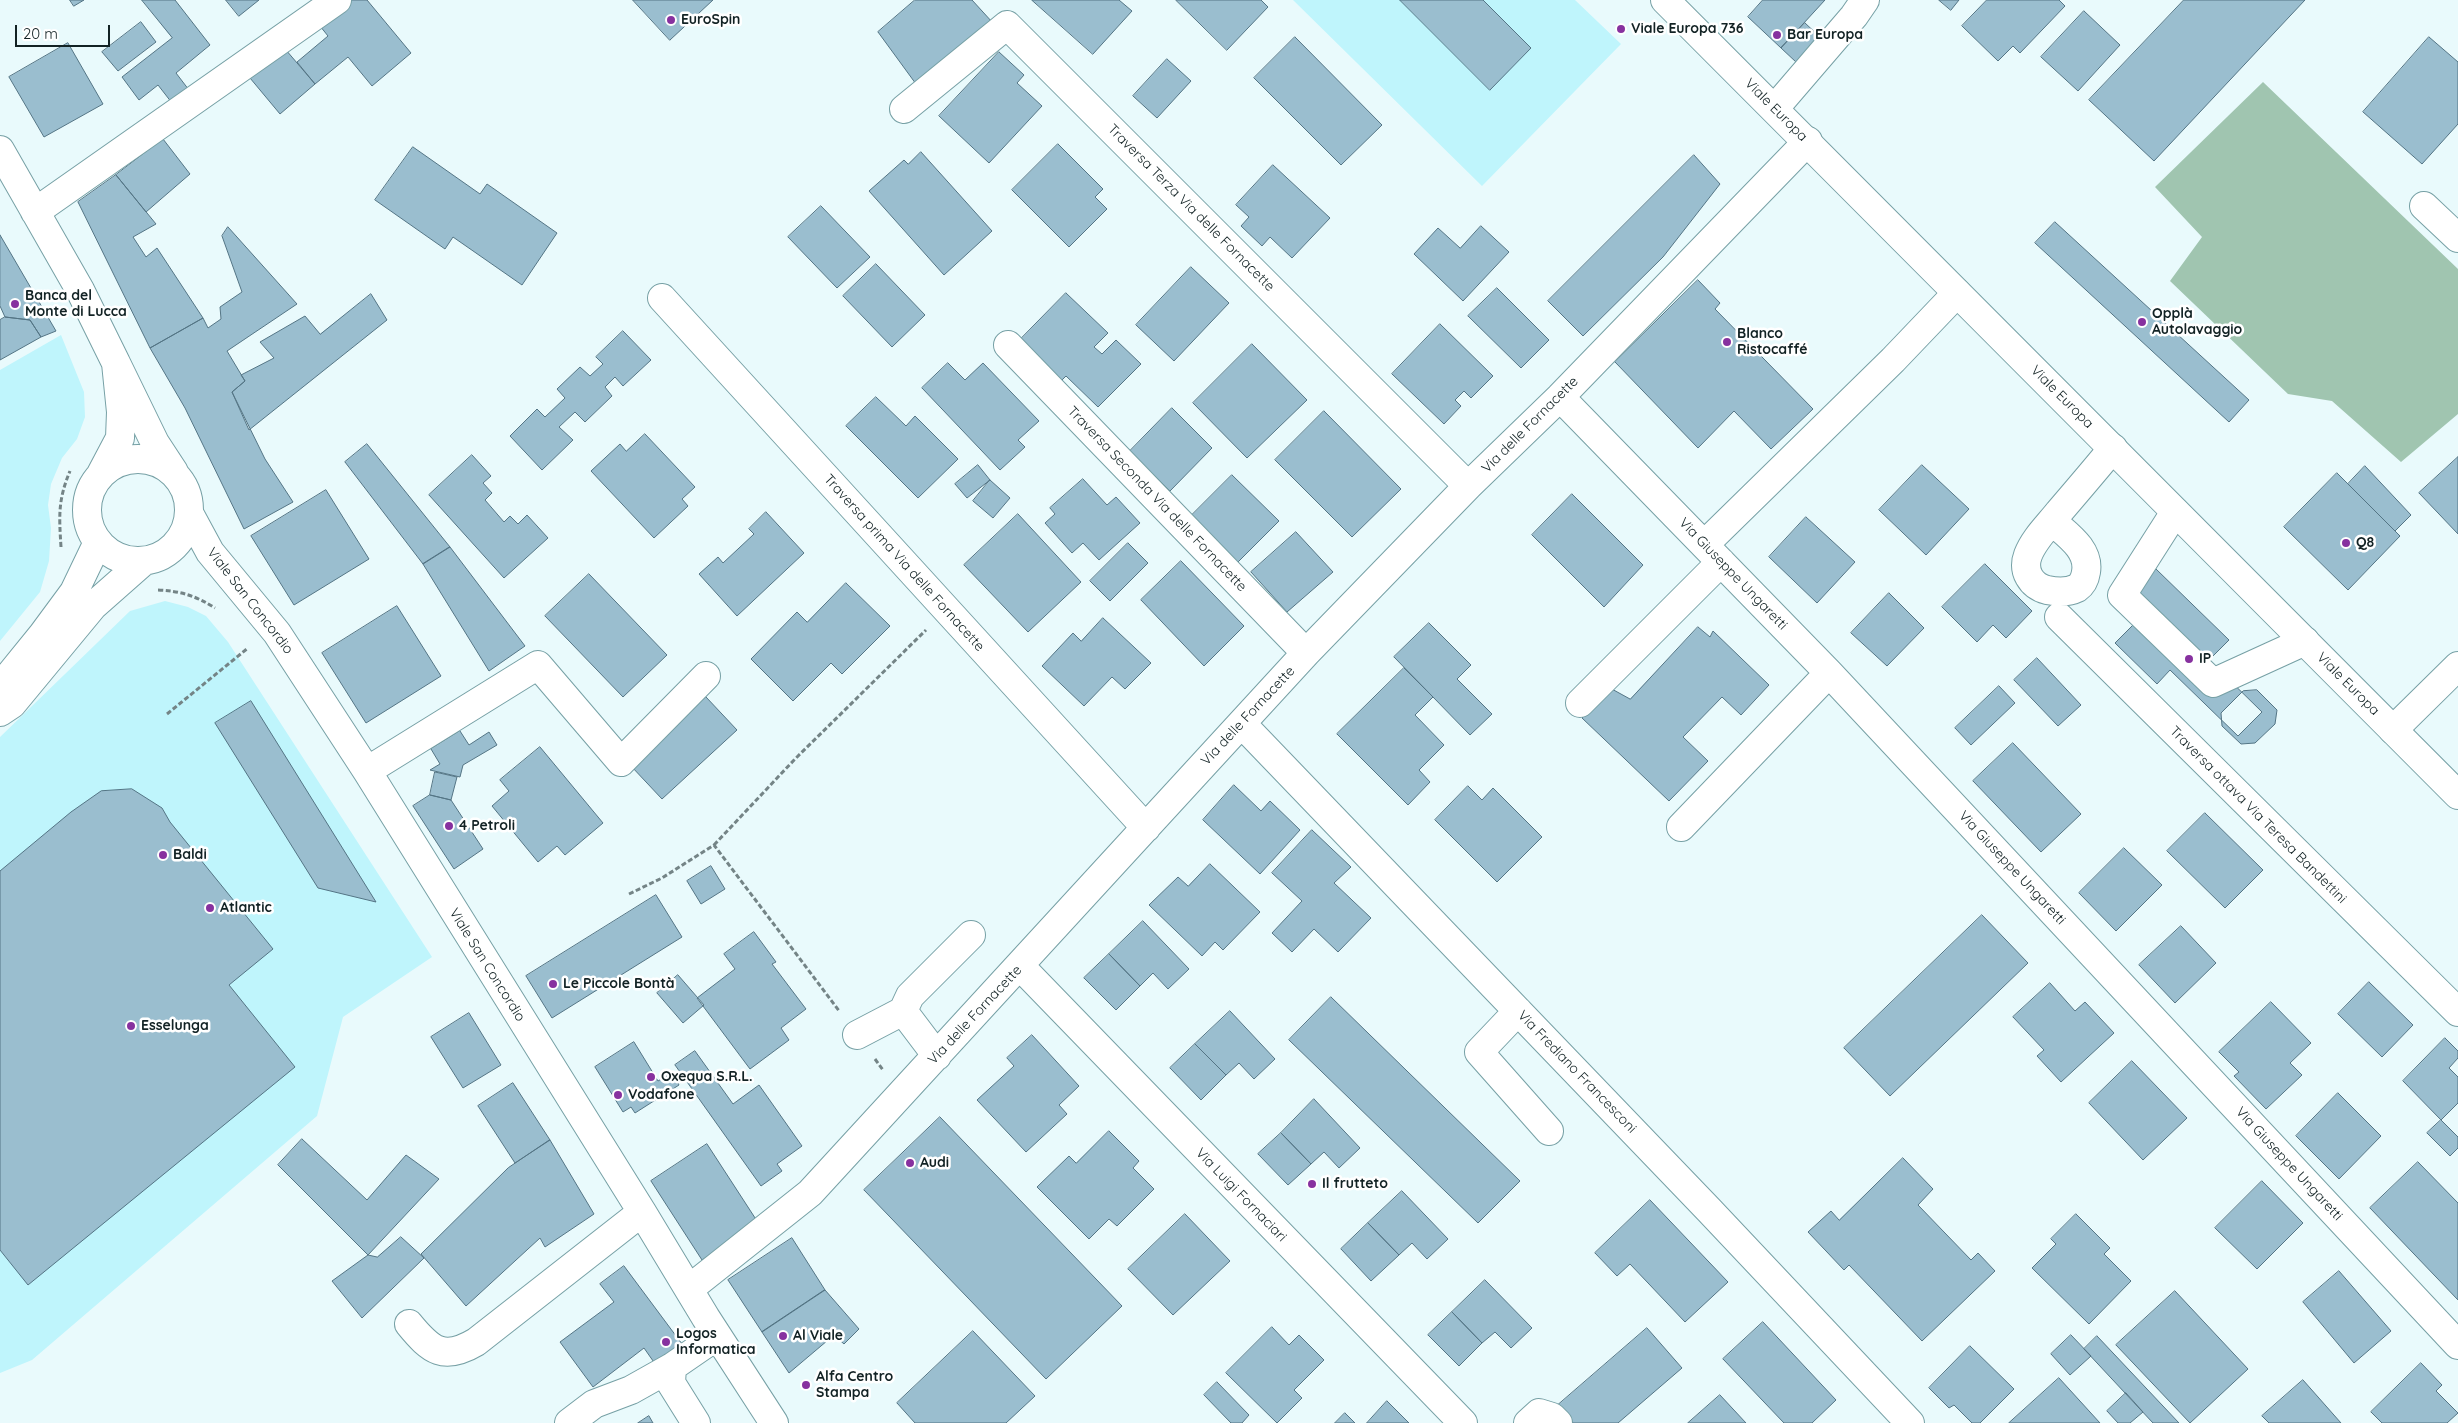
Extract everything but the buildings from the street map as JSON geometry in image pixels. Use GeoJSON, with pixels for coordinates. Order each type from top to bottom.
{"type":"FeatureCollection","features":[{"type":"Feature","properties":{"kind":"street"},"geometry":{"type":"LineString","coordinates":[[35,212],[337,0]]}},
{"type":"Feature","properties":{"kind":"street","name":"Viale Europa"},"geometry":{"type":"LineString","coordinates":[[1665,0],[1808,141],[2114,448],[2175,512],[2458,794]]}},
{"type":"Feature","properties":{"kind":"street"},"geometry":{"type":"LineString","coordinates":[[1775,108],[1865,0]]}},
{"type":"Feature","properties":{"kind":"street","name":"Traversa Terza Via delle Fornacette"},"geometry":{"type":"LineString","coordinates":[[904,109],[1007,25],[1468,486]]}},
{"type":"Feature","properties":{"kind":"street","name":"Via delle Fornacette"},"geometry":{"type":"LineString","coordinates":[[689,1289],[810,1193],[1306,653],[1468,486],[1560,397],[1808,141]]}},
{"type":"Feature","properties":{"kind":"street","name":"Viale San Concordio"},"geometry":{"type":"LineString","coordinates":[[0,150],[80,290],[155,443],[184,486],[189,500],[190,515],[210,552],[277,633],[367,771],[774,1423]]}},
{"type":"Feature","properties":{"kind":"street"},"geometry":{"type":"LineString","coordinates":[[2424,206],[2458,238]]}},
{"type":"Feature","properties":{"kind":"street"},"geometry":{"type":"LineString","coordinates":[[1580,703],[1713,553],[1957,292]]}},
{"type":"Feature","properties":{"kind":"street","name":"Traversa prima Via delle Fornacette"},"geometry":{"type":"LineString","coordinates":[[662,298],[1146,828]]}},
{"type":"Feature","properties":{"kind":"street","name":"Traversa Seconda Via delle Fornacette"},"geometry":{"type":"LineString","coordinates":[[1008,345],[1306,653]]}},
{"type":"Feature","properties":{"kind":"street","name":"Viale San Concordio"},"geometry":{"type":"LineString","coordinates":[[98,542],[88,520],[87,507],[89,495],[120,438],[121,412],[116,362]]}},
{"type":"Feature","properties":{"kind":"street","name":"Via Giuseppe Ungaretti"},"geometry":{"type":"LineString","coordinates":[[1560,397],[1829,673],[2458,1345]]}},
{"type":"Feature","properties":{"kind":"street"},"geometry":{"type":"LineString","coordinates":[[2052,521],[2114,448]]}},
{"type":"Feature","properties":{"kind":"street","name":"Viale San Concordio"},"geometry":{"type":"LineString","coordinates":[[102,474],[117,464],[134,458],[164,465],[175,474]]}},
{"type":"Feature","properties":{"kind":"street"},"geometry":{"type":"LineString","coordinates":[[2175,512],[2122,595],[2213,683],[2305,641]]}},
{"type":"Feature","properties":{"kind":"street"},"geometry":{"type":"LineString","coordinates":[[0,688],[74,592],[98,542],[111,553],[126,560],[144,561],[157,558],[170,551],[186,528],[190,515]]}},
{"type":"Feature","properties":{"kind":"street"},"geometry":{"type":"LineString","coordinates":[[0,712],[12,704],[93,606],[144,561]]}},
{"type":"Feature","properties":{"kind":"street","name":"Traversa ottava Via Teresa Bandettini"},"geometry":{"type":"LineString","coordinates":[[2059,617],[2458,1012]]}},
{"type":"Feature","properties":{"kind":"street"},"geometry":{"type":"LineString","coordinates":[[367,771],[538,665],[622,762],[706,676]]}},
{"type":"Feature","properties":{"kind":"street"},"geometry":{"type":"LineString","coordinates":[[2393,730],[2458,666]]}},
{"type":"Feature","properties":{"kind":"street"},"geometry":{"type":"LineString","coordinates":[[1681,826],[1829,673]]}},
{"type":"Feature","properties":{"kind":"street","name":"Via Frediano Francesconi"},"geometry":{"type":"LineString","coordinates":[[1242,724],[1710,1210],[1910,1423]]}},
{"type":"Feature","properties":{"kind":"street"},"geometry":{"type":"LineString","coordinates":[[857,1035],[903,1010],[910,996],[971,935]]}},
{"type":"Feature","properties":{"kind":"street","name":"Via Luigi Fornaciari"},"geometry":{"type":"LineString","coordinates":[[1020,966],[1463,1423]]}},
{"type":"Feature","properties":{"kind":"street"},"geometry":{"type":"LineString","coordinates":[[903,1010],[937,1056]]}},
{"type":"Feature","properties":{"kind":"street"},"geometry":{"type":"LineString","coordinates":[[1518,1011],[1479,1052],[1549,1132]]}},
{"type":"Feature","properties":{"kind":"street"},"geometry":{"type":"LineString","coordinates":[[409,1324],[424,1342],[435,1349],[448,1353],[463,1350],[476,1342],[642,1212]]}},
{"type":"Feature","properties":{"kind":"street"},"geometry":{"type":"LineString","coordinates":[[569,1423],[594,1404],[631,1390],[672,1367],[718,1336]]}},
{"type":"Feature","properties":{"kind":"street"},"geometry":{"type":"LineString","coordinates":[[672,1367],[671,1383],[696,1423]]}},
{"type":"Feature","properties":{"kind":"street"},"geometry":{"type":"LineString","coordinates":[[1528,1423],[1540,1413],[1552,1417],[1558,1423]]}},
{"type":"Feature","properties":{"kind":"path"},"geometry":{"type":"LineString","coordinates":[[61,548],[60,494],[73,465]]}},
{"type":"Feature","properties":{"kind":"path"},"geometry":{"type":"LineString","coordinates":[[154,590],[176,591],[196,596],[220,612]]}},
{"type":"Feature","properties":{"kind":"path"},"geometry":{"type":"LineString","coordinates":[[629,894],[662,878],[714,845],[795,759],[947,610]]}},
{"type":"Feature","properties":{"kind":"path"},"geometry":{"type":"LineString","coordinates":[[242,641],[253,656]]}},
{"type":"Feature","properties":{"kind":"path"},"geometry":{"type":"LineString","coordinates":[[167,714],[248,648]]}},
{"type":"Feature","properties":{"kind":"path"},"geometry":{"type":"LineString","coordinates":[[714,845],[901,1094]]}},
{"type":"Feature","properties":{"kind":"shaded area"},"geometry":{"type":"Polygon","coordinates":[[[1293,0],[1575,0],[1621,44],[1482,186],[1293,0]]]}},
{"type":"Feature","properties":{"kind":"shaded area"},"geometry":{"type":"Polygon","coordinates":[[[61,335],[84,392],[85,417],[77,439],[62,458],[51,484],[48,505],[51,528],[49,561],[40,592],[0,641],[0,370],[61,335]]]}},
{"type":"Feature","properties":{"kind":"shaded area"},"geometry":{"type":"Polygon","coordinates":[[[165,601],[188,607],[206,616],[228,642],[432,957],[343,1017],[317,1116],[32,1360],[0,1373],[0,737],[130,611],[165,601]]]}},
{"type":"Feature","properties":{"kind":"green space"},"geometry":{"type":"Polygon","coordinates":[[[2263,82],[2458,269],[2458,414],[2401,462],[2332,401],[2288,394],[2170,281],[2202,237],[2155,187],[2263,82]]]}},
{"type":"Feature","properties":{"kind":"place","name":"EuroSpin"},"geometry":{"type":"Point","coordinates":[671,20]}},
{"type":"Feature","properties":{"kind":"place","name":"Viale Europa 736"},"geometry":{"type":"Point","coordinates":[1621,29]}},
{"type":"Feature","properties":{"kind":"place","name":"Bar Europa"},"geometry":{"type":"Point","coordinates":[1777,35]}},
{"type":"Feature","properties":{"kind":"place","name":"Banca del Monte di Lucca"},"geometry":{"type":"Point","coordinates":[15,304]}},
{"type":"Feature","properties":{"kind":"place","name":"Opplà Autolavaggio"},"geometry":{"type":"Point","coordinates":[2142,322]}},
{"type":"Feature","properties":{"kind":"place","name":"Blanco Ristocaffé"},"geometry":{"type":"Point","coordinates":[1727,342]}},
{"type":"Feature","properties":{"kind":"place","name":"Q8"},"geometry":{"type":"Point","coordinates":[2346,543]}},
{"type":"Feature","properties":{"kind":"place","name":"IP"},"geometry":{"type":"Point","coordinates":[2189,659]}},
{"type":"Feature","properties":{"kind":"place","name":"4 Petroli"},"geometry":{"type":"Point","coordinates":[449,826]}},
{"type":"Feature","properties":{"kind":"place","name":"Baldi"},"geometry":{"type":"Point","coordinates":[163,855]}},
{"type":"Feature","properties":{"kind":"place","name":"Atlantic"},"geometry":{"type":"Point","coordinates":[210,908]}},
{"type":"Feature","properties":{"kind":"place","name":"Le Piccole Bontà"},"geometry":{"type":"Point","coordinates":[553,984]}},
{"type":"Feature","properties":{"kind":"place","name":"Esselunga"},"geometry":{"type":"Point","coordinates":[131,1026]}},
{"type":"Feature","properties":{"kind":"place","name":"Oxequa S.R.L."},"geometry":{"type":"Point","coordinates":[651,1077]}},
{"type":"Feature","properties":{"kind":"place","name":"Vodafone"},"geometry":{"type":"Point","coordinates":[618,1095]}},
{"type":"Feature","properties":{"kind":"place","name":"Audi"},"geometry":{"type":"Point","coordinates":[910,1163]}},
{"type":"Feature","properties":{"kind":"place","name":"Il frutteto"},"geometry":{"type":"Point","coordinates":[1312,1184]}},
{"type":"Feature","properties":{"kind":"place","name":"Al Viale"},"geometry":{"type":"Point","coordinates":[783,1336]}},
{"type":"Feature","properties":{"kind":"place","name":"Logos Informatica"},"geometry":{"type":"Point","coordinates":[666,1342]}},
{"type":"Feature","properties":{"kind":"place","name":"Alfa Centro Stampa"},"geometry":{"type":"Point","coordinates":[806,1385]}}]}
